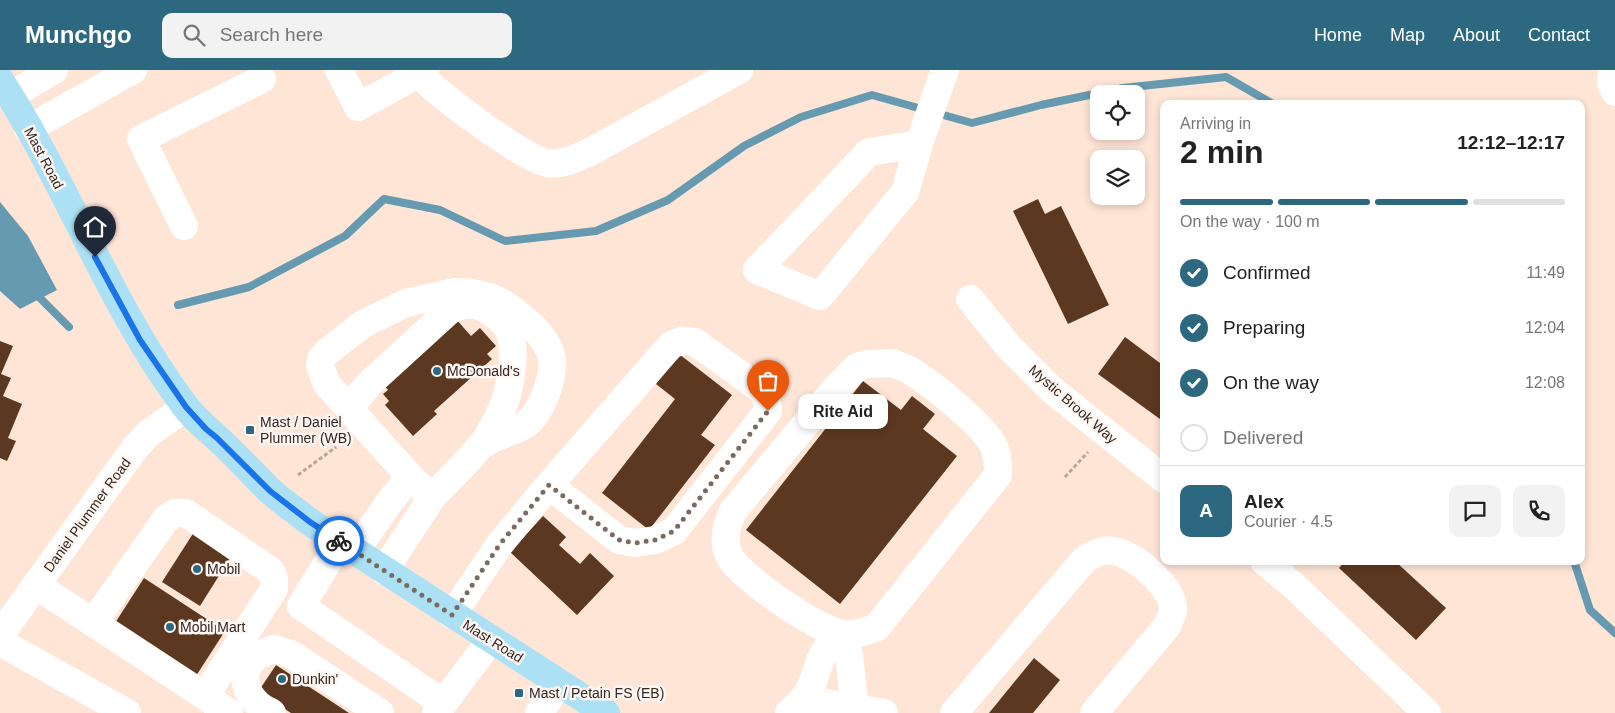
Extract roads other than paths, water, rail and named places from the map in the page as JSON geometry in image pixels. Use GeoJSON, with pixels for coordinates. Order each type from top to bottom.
{"type":"FeatureCollection","features":[{"type":"Feature","properties":{"kind":"main road","name":"Mast Road"},"geometry":{"type":"LineString","coordinates":[[5,88],[140,340],[186,407],[206,429],[270,491],[310,522],[606,713]]}},
{"type":"Feature","properties":{"kind":"street"},"geometry":{"type":"LineString","coordinates":[[5,88],[54,70]]}},
{"type":"Feature","properties":{"kind":"street"},"geometry":{"type":"LineString","coordinates":[[28,129],[134,70]]}},
{"type":"Feature","properties":{"kind":"street"},"geometry":{"type":"LineString","coordinates":[[339,70],[358,107],[420,71],[441,95],[460,109],[528,155],[547,163],[567,162],[588,153],[739,70]]}},
{"type":"Feature","properties":{"kind":"street"},"geometry":{"type":"LineString","coordinates":[[1612,70],[1611,84],[1615,92]]}},
{"type":"Feature","properties":{"kind":"street"},"geometry":{"type":"LineString","coordinates":[[920,144],[869,152],[757,270],[820,296],[905,192],[945,71]]}},
{"type":"Feature","properties":{"kind":"street"},"geometry":{"type":"LineString","coordinates":[[184,226],[140,139],[267,73]]}},
{"type":"Feature","properties":{"kind":"street"},"geometry":{"type":"LineString","coordinates":[[432,498],[410,477],[327,384],[320,366],[321,359],[327,352],[363,324],[406,303],[455,292],[482,294],[507,306],[537,330],[546,343],[551,356],[549,383],[538,411],[527,423],[484,443]]}},
{"type":"Feature","properties":{"kind":"street","name":"Mystic Brook Way"},"geometry":{"type":"LineString","coordinates":[[970,299],[1009,347],[1052,390],[1160,476]]}},
{"type":"Feature","properties":{"kind":"street"},"geometry":{"type":"LineString","coordinates":[[349,408],[369,384],[449,311],[458,306],[467,304],[485,308],[500,318],[509,330],[512,343],[510,372],[503,408],[484,443],[432,498],[384,570]]}},
{"type":"Feature","properties":{"kind":"street"},"geometry":{"type":"LineString","coordinates":[[452,615],[500,544],[549,485],[671,345],[681,341],[695,342],[763,391],[768,400],[768,411],[674,531],[655,540],[635,543],[619,540],[549,485]]}},
{"type":"Feature","properties":{"kind":"street"},"geometry":{"type":"LineString","coordinates":[[842,634],[812,622],[784,604],[734,565],[726,546],[726,528],[733,511],[836,388],[857,367],[867,364],[893,364],[910,370],[935,388],[984,430],[990,438],[997,455],[998,475],[877,627],[868,631],[842,634],[832,640],[825,649],[796,706],[884,713]]}},
{"type":"Feature","properties":{"kind":"street","name":"Daniel Plummer Road"},"geometry":{"type":"LineString","coordinates":[[5,617],[36,585],[135,448],[149,433],[186,407]]}},
{"type":"Feature","properties":{"kind":"street"},"geometry":{"type":"LineString","coordinates":[[301,606],[348,546],[410,477]]}},
{"type":"Feature","properties":{"kind":"street"},"geometry":{"type":"LineString","coordinates":[[93,622],[166,519],[175,512],[186,512],[271,571],[274,579],[274,589],[205,696]]}},
{"type":"Feature","properties":{"kind":"street"},"geometry":{"type":"LineString","coordinates":[[954,713],[1085,559],[1099,552],[1112,550],[1125,553],[1151,573],[1167,590],[1173,609],[1168,625],[1094,713]]}},
{"type":"Feature","properties":{"kind":"street"},"geometry":{"type":"LineString","coordinates":[[1269,565],[1426,713]]}},
{"type":"Feature","properties":{"kind":"street"},"geometry":{"type":"LineString","coordinates":[[36,585],[229,713]]}},
{"type":"Feature","properties":{"kind":"street"},"geometry":{"type":"LineString","coordinates":[[274,589],[301,606],[440,708],[491,640]]}},
{"type":"Feature","properties":{"kind":"street"},"geometry":{"type":"LineString","coordinates":[[842,634],[848,655],[851,711]]}},
{"type":"Feature","properties":{"kind":"street"},"geometry":{"type":"LineString","coordinates":[[0,642],[127,713]]}},
{"type":"Feature","properties":{"kind":"street"},"geometry":{"type":"LineString","coordinates":[[272,713],[257,704],[251,697],[246,688],[245,680],[249,664],[254,659],[274,649],[291,654],[380,713]]}},
{"type":"Feature","properties":{"kind":"street"},"geometry":{"type":"LineString","coordinates":[[539,713],[560,683]]}},
{"type":"Feature","properties":{"kind":"water"},"geometry":{"type":"Polygon","coordinates":[[[0,202],[28,236],[57,290],[20,309],[0,291],[0,202]]]}},
{"type":"Feature","properties":{"kind":"waterway"},"geometry":{"type":"LineString","coordinates":[[178,305],[249,287],[345,236],[384,199],[440,210],[505,241],[596,231],[668,200],[744,146],[801,117],[872,95],[972,123],[1041,105],[1123,88],[1226,77],[1266,100]]}},
{"type":"Feature","properties":{"kind":"waterway"},"geometry":{"type":"LineString","coordinates":[[34,292],[69,327]]}},
{"type":"Feature","properties":{"kind":"waterway"},"geometry":{"type":"LineString","coordinates":[[1575,565],[1590,610],[1615,633]]}},
{"type":"Feature","properties":{"kind":"place","name":"McDonald's"},"geometry":{"type":"Point","coordinates":[437,371]}},
{"type":"Feature","properties":{"kind":"place","name":"Rite Aid"},"geometry":{"type":"Point","coordinates":[768,411]}},
{"type":"Feature","properties":{"kind":"place","name":"Mast / Daniel Plummer (WB)"},"geometry":{"type":"Point","coordinates":[250,430]}},
{"type":"Feature","properties":{"kind":"place","name":"Mobil"},"geometry":{"type":"Point","coordinates":[197,569]}},
{"type":"Feature","properties":{"kind":"place","name":"Mobil Mart"},"geometry":{"type":"Point","coordinates":[170,627]}},
{"type":"Feature","properties":{"kind":"place","name":"Dunkin'"},"geometry":{"type":"Point","coordinates":[282,679]}},
{"type":"Feature","properties":{"kind":"place","name":"Mast / Petain FS (EB)"},"geometry":{"type":"Point","coordinates":[519,693]}}]}
